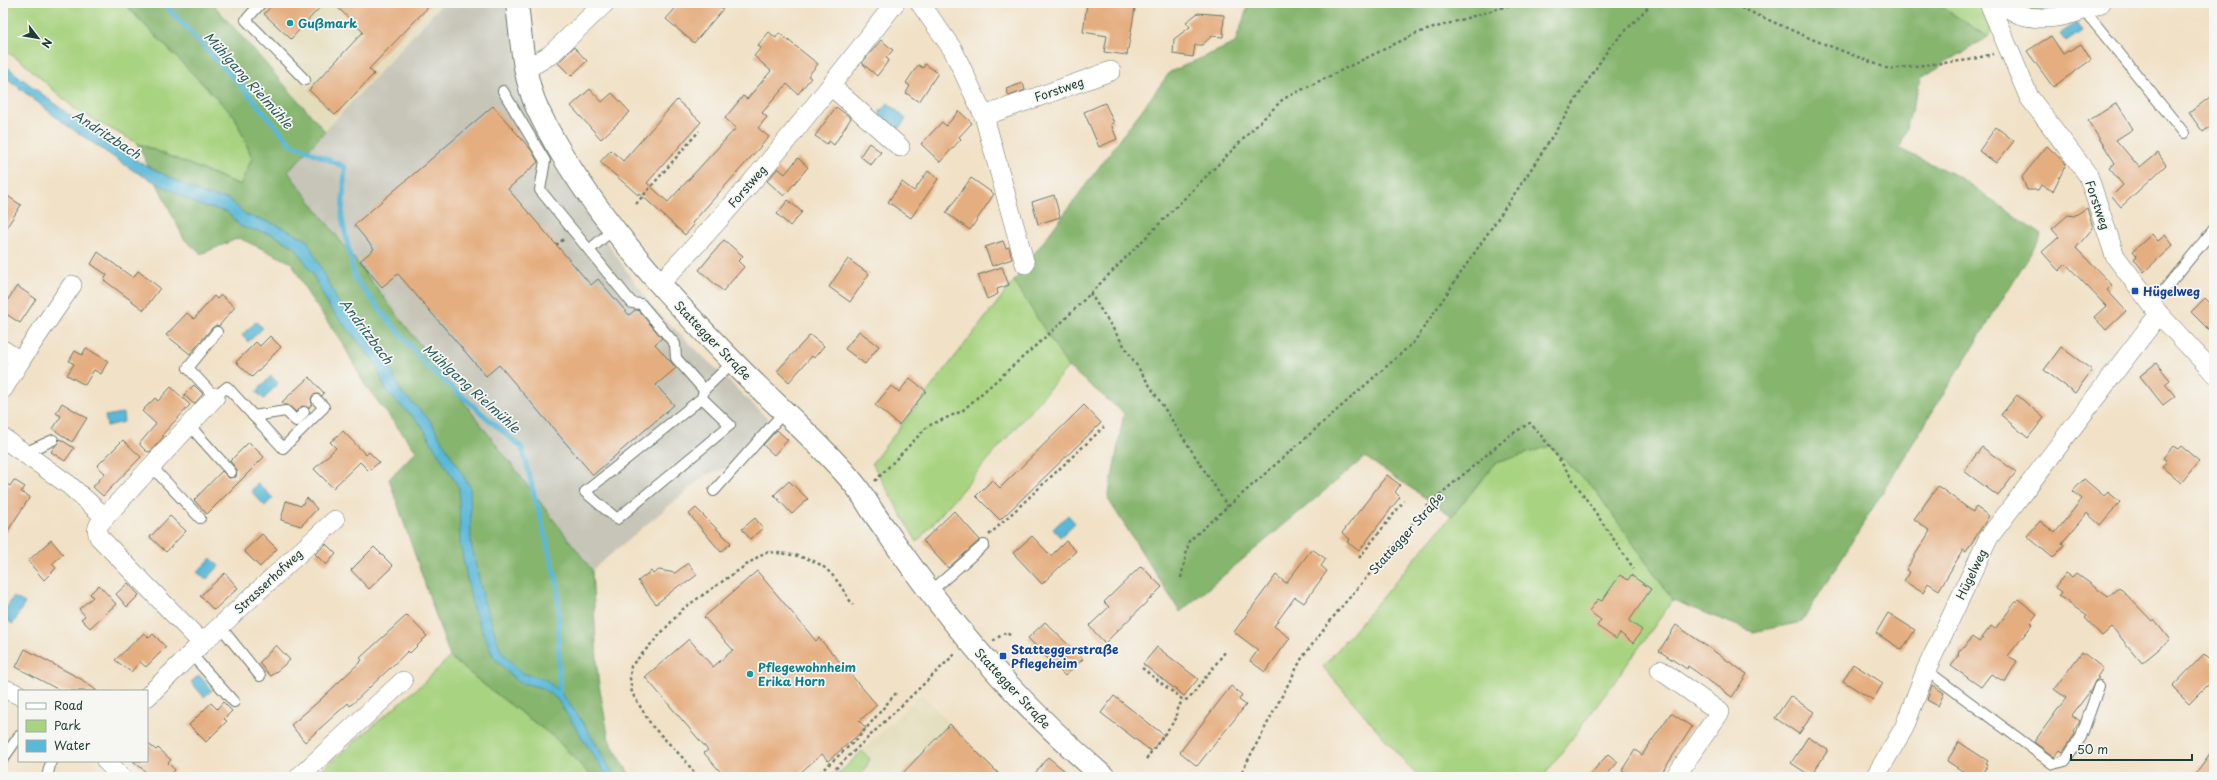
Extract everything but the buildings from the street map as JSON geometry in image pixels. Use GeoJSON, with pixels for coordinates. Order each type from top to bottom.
{"type":"FeatureCollection","features":[{"type":"Feature","properties":{"kind":"main road","name":"Stattegger Straße"},"geometry":{"type":"LineString","coordinates":[[517,3],[526,69],[537,108],[586,194],[660,283],[733,362],[819,443],[862,493],[930,592],[969,640],[1059,739],[1104,777]]}},
{"type":"Feature","properties":{"kind":"street"},"geometry":{"type":"LineString","coordinates":[[526,69],[550,55],[605,3]]}},
{"type":"Feature","properties":{"kind":"street","name":"Forstweg"},"geometry":{"type":"LineString","coordinates":[[660,283],[774,155],[831,86],[895,3]]}},
{"type":"Feature","properties":{"kind":"street"},"geometry":{"type":"LineString","coordinates":[[920,3],[953,50],[984,116],[1026,264]]}},
{"type":"Feature","properties":{"kind":"street","name":"Forstweg"},"geometry":{"type":"LineString","coordinates":[[1989,3],[2029,97],[2088,176],[2114,256],[2155,309],[2214,373]]}},
{"type":"Feature","properties":{"kind":"street"},"geometry":{"type":"LineString","coordinates":[[1999,3],[2021,15],[2049,19],[2093,6]]}},
{"type":"Feature","properties":{"kind":"street","name":"Forstweg"},"geometry":{"type":"LineString","coordinates":[[984,116],[1111,71]]}},
{"type":"Feature","properties":{"kind":"street"},"geometry":{"type":"LineString","coordinates":[[831,86],[900,147]]}},
{"type":"Feature","properties":{"kind":"street"},"geometry":{"type":"LineString","coordinates":[[3,389],[20,361],[72,285]]}},
{"type":"Feature","properties":{"kind":"street","name":"Hügelweg"},"geometry":{"type":"LineString","coordinates":[[1875,777],[1904,728],[1926,670],[1989,536],[2155,309]]}},
{"type":"Feature","properties":{"kind":"street"},"geometry":{"type":"LineString","coordinates":[[3,350],[20,361]]}},
{"type":"Feature","properties":{"kind":"street"},"geometry":{"type":"LineString","coordinates":[[196,648],[99,538],[96,531],[99,523],[216,396]]}},
{"type":"Feature","properties":{"kind":"street"},"geometry":{"type":"LineString","coordinates":[[3,438],[69,485],[105,517]]}},
{"type":"Feature","properties":{"kind":"street","name":"Strasserhofweg"},"geometry":{"type":"LineString","coordinates":[[148,696],[196,648],[335,520]]}},
{"type":"Feature","properties":{"kind":"street"},"geometry":{"type":"LineString","coordinates":[[1660,670],[1720,712],[1675,777]]}},
{"type":"Feature","properties":{"kind":"street"},"geometry":{"type":"LineString","coordinates":[[299,777],[403,680]]}},
{"type":"Feature","properties":{"kind":"street"},"geometry":{"type":"LineString","coordinates":[[3,688],[18,695]]}},
{"type":"Feature","properties":{"kind":"street"},"geometry":{"type":"LineString","coordinates":[[107,762],[122,777]]}},
{"type":"Feature","properties":{"kind":"lane"},"geometry":{"type":"LineString","coordinates":[[261,3],[246,20],[305,80]]}},
{"type":"Feature","properties":{"kind":"lane"},"geometry":{"type":"LineString","coordinates":[[2093,6],[2184,133]]}},
{"type":"Feature","properties":{"kind":"lane"},"geometry":{"type":"LineString","coordinates":[[503,91],[545,161],[540,190],[632,303],[641,304],[675,344],[676,358],[703,394],[730,425],[617,520],[585,492],[703,394],[733,362]]}},
{"type":"Feature","properties":{"kind":"lane"},"geometry":{"type":"LineString","coordinates":[[589,250],[615,228]]}},
{"type":"Feature","properties":{"kind":"lane"},"geometry":{"type":"LineString","coordinates":[[2155,309],[2214,229]]}},
{"type":"Feature","properties":{"kind":"lane"},"geometry":{"type":"LineString","coordinates":[[218,332],[188,368],[216,396],[227,387],[283,448],[324,408],[317,400]]}},
{"type":"Feature","properties":{"kind":"lane"},"geometry":{"type":"LineString","coordinates":[[253,416],[286,411],[296,421],[304,412]]}},
{"type":"Feature","properties":{"kind":"lane"},"geometry":{"type":"LineString","coordinates":[[714,492],[785,411]]}},
{"type":"Feature","properties":{"kind":"lane"},"geometry":{"type":"LineString","coordinates":[[189,425],[231,472]]}},
{"type":"Feature","properties":{"kind":"lane"},"geometry":{"type":"LineString","coordinates":[[24,453],[53,440]]}},
{"type":"Feature","properties":{"kind":"lane"},"geometry":{"type":"LineString","coordinates":[[151,466],[200,518]]}},
{"type":"Feature","properties":{"kind":"lane"},"geometry":{"type":"LineString","coordinates":[[930,592],[984,545]]}},
{"type":"Feature","properties":{"kind":"lane"},"geometry":{"type":"LineString","coordinates":[[220,626],[260,676]]}},
{"type":"Feature","properties":{"kind":"lane"},"geometry":{"type":"LineString","coordinates":[[196,648],[234,702]]}},
{"type":"Feature","properties":{"kind":"lane"},"geometry":{"type":"LineString","coordinates":[[1926,670],[2053,764],[2065,761],[2081,737],[2099,686]]}},
{"type":"Feature","properties":{"kind":"lane"},"geometry":{"type":"LineString","coordinates":[[3,759],[18,737]]}},
{"type":"Feature","properties":{"kind":"lane"},"geometry":{"type":"LineString","coordinates":[[47,777],[51,762]]}},
{"type":"Feature","properties":{"kind":"path"},"geometry":{"type":"LineString","coordinates":[[862,493],[928,426],[962,411],[1059,325],[1283,100],[1417,33],[1517,3]]}},
{"type":"Feature","properties":{"kind":"path"},"geometry":{"type":"LineString","coordinates":[[1181,578],[1190,541],[1414,342],[1530,171],[1609,48],[1652,3]]}},
{"type":"Feature","properties":{"kind":"path"},"geometry":{"type":"LineString","coordinates":[[1730,3],[1814,40],[1889,69],[1969,60],[2009,51]]}},
{"type":"Feature","properties":{"kind":"path"},"geometry":{"type":"LineString","coordinates":[[636,204],[699,132]]}},
{"type":"Feature","properties":{"kind":"path"},"geometry":{"type":"LineString","coordinates":[[1090,293],[1228,507]]}},
{"type":"Feature","properties":{"kind":"path","name":"Stattegger Straße"},"geometry":{"type":"LineString","coordinates":[[1239,777],[1302,658],[1338,611],[1431,502],[1510,434],[1530,424],[1550,446],[1634,569]]}},
{"type":"Feature","properties":{"kind":"path"},"geometry":{"type":"LineString","coordinates":[[984,545],[983,540],[1104,427]]}},
{"type":"Feature","properties":{"kind":"path"},"geometry":{"type":"LineString","coordinates":[[1359,558],[1404,501]]}},
{"type":"Feature","properties":{"kind":"path"},"geometry":{"type":"LineString","coordinates":[[698,777],[652,726],[632,693],[630,678],[631,666],[666,627],[684,608],[765,552],[778,552],[816,563],[827,570],[853,605]]}},
{"type":"Feature","properties":{"kind":"path"},"geometry":{"type":"LineString","coordinates":[[993,642],[1006,632],[1012,637]]}},
{"type":"Feature","properties":{"kind":"path"},"geometry":{"type":"LineString","coordinates":[[827,777],[969,640]]}},
{"type":"Feature","properties":{"kind":"path"},"geometry":{"type":"LineString","coordinates":[[1146,759],[1178,716],[1176,714],[1177,708],[1183,700],[1189,699],[1225,652]]}},
{"type":"Feature","properties":{"kind":"path"},"geometry":{"type":"LineString","coordinates":[[1142,668],[1183,700]]}},
{"type":"Feature","properties":{"kind":"path"},"geometry":{"type":"LineString","coordinates":[[815,777],[858,738],[896,693]]}},
{"type":"Feature","properties":{"kind":"shaded area"},"geometry":{"type":"Polygon","coordinates":[[[212,3],[443,3],[325,131],[212,3]]]}},
{"type":"Feature","properties":{"kind":"shaded area"},"geometry":{"type":"Polygon","coordinates":[[[443,3],[506,3],[527,113],[550,157],[592,222],[654,309],[771,422],[728,468],[707,474],[592,570],[287,172],[443,3]]]}},
{"type":"Feature","properties":{"kind":"shaded area"},"geometry":{"type":"Polygon","coordinates":[[[921,694],[1001,777],[835,777],[921,694]]]}},
{"type":"Feature","properties":{"kind":"green space"},"geometry":{"type":"Polygon","coordinates":[[[3,3],[123,3],[235,117],[252,158],[241,185],[137,143],[76,110],[20,60],[3,50],[3,3]]]}},
{"type":"Feature","properties":{"kind":"green space"},"geometry":{"type":"Polygon","coordinates":[[[124,3],[212,3],[325,131],[288,172],[592,570],[598,679],[609,740],[631,777],[592,777],[555,738],[450,657],[389,479],[416,451],[365,385],[343,344],[308,294],[292,263],[239,238],[201,254],[184,239],[137,143],[240,185],[252,158],[235,117],[124,3]]]}},
{"type":"Feature","properties":{"kind":"green space"},"geometry":{"type":"Polygon","coordinates":[[[1249,3],[1936,3],[1988,37],[1921,78],[1900,149],[1959,177],[2042,235],[1802,622],[1753,632],[1673,600],[1595,490],[1550,446],[1496,463],[1452,516],[1365,457],[1180,612],[1108,499],[1124,413],[1068,367],[1014,281],[1170,72],[1235,43],[1249,3]]]}},
{"type":"Feature","properties":{"kind":"green space"},"geometry":{"type":"Polygon","coordinates":[[[1936,3],[2064,3],[2046,11],[1999,12],[1988,37],[1936,3]]]}},
{"type":"Feature","properties":{"kind":"green space"},"geometry":{"type":"Polygon","coordinates":[[[1014,281],[1068,367],[917,542],[872,463],[1014,281]]]}},
{"type":"Feature","properties":{"kind":"green space"},"geometry":{"type":"Polygon","coordinates":[[[1550,446],[1595,490],[1673,600],[1610,688],[1543,777],[1418,777],[1323,667],[1496,463],[1550,446]]]}},
{"type":"Feature","properties":{"kind":"green space"},"geometry":{"type":"Polygon","coordinates":[[[450,657],[555,738],[592,777],[313,777],[422,684],[450,657]]]}},
{"type":"Feature","properties":{"kind":"green space"},"geometry":{"type":"Polygon","coordinates":[[[862,751],[870,759],[861,777],[835,777],[862,751]]]}},
{"type":"Feature","properties":{"kind":"water"},"geometry":{"type":"Polygon","coordinates":[[[2076,23],[2082,31],[2066,42],[2060,34],[2076,23]]]}},
{"type":"Feature","properties":{"kind":"water"},"geometry":{"type":"Polygon","coordinates":[[[3,64],[68,114],[139,162],[205,195],[229,199],[246,215],[275,224],[307,240],[338,302],[386,358],[401,392],[429,419],[470,487],[471,543],[484,602],[501,651],[521,673],[545,679],[562,694],[584,724],[615,777],[607,777],[557,699],[542,688],[517,682],[493,656],[473,608],[460,544],[459,488],[421,425],[386,391],[375,362],[329,307],[312,273],[295,247],[271,234],[241,227],[227,212],[201,206],[134,171],[62,122],[3,75],[3,64]]]}},
{"type":"Feature","properties":{"kind":"water"},"geometry":{"type":"Polygon","coordinates":[[[888,103],[906,119],[899,128],[892,129],[880,118],[880,111],[888,103]]]}},
{"type":"Feature","properties":{"kind":"water"},"geometry":{"type":"Polygon","coordinates":[[[256,322],[263,328],[248,342],[242,335],[256,322]]]}},
{"type":"Feature","properties":{"kind":"water"},"geometry":{"type":"Polygon","coordinates":[[[271,376],[278,383],[264,399],[256,392],[271,376]]]}},
{"type":"Feature","properties":{"kind":"water"},"geometry":{"type":"Polygon","coordinates":[[[123,413],[124,422],[107,426],[105,416],[123,413]]]}},
{"type":"Feature","properties":{"kind":"water"},"geometry":{"type":"Polygon","coordinates":[[[258,483],[273,498],[265,506],[251,491],[258,483]]]}},
{"type":"Feature","properties":{"kind":"water"},"geometry":{"type":"Polygon","coordinates":[[[1068,515],[1075,523],[1060,537],[1053,529],[1068,515]]]}},
{"type":"Feature","properties":{"kind":"water"},"geometry":{"type":"Polygon","coordinates":[[[211,558],[219,566],[206,580],[197,572],[211,558]]]}},
{"type":"Feature","properties":{"kind":"water"},"geometry":{"type":"Polygon","coordinates":[[[13,597],[25,603],[13,624],[3,618],[3,614],[13,597]]]}},
{"type":"Feature","properties":{"kind":"water"},"geometry":{"type":"Polygon","coordinates":[[[199,675],[212,690],[204,697],[191,682],[199,675]]]}},
{"type":"Feature","properties":{"kind":"waterway","name":"Mühlgang Rielmühle"},"geometry":{"type":"LineString","coordinates":[[163,3],[243,88],[290,143],[345,167],[342,218],[355,279],[425,364],[522,448],[558,586],[559,696]]}},
{"type":"Feature","properties":{"kind":"place","name":"Gußmark"},"geometry":{"type":"Point","coordinates":[290,23]}},
{"type":"Feature","properties":{"kind":"place","name":"Hügelweg"},"geometry":{"type":"Point","coordinates":[2135,291]}},
{"type":"Feature","properties":{"kind":"place","name":"Statteggerstraße Pflegeheim"},"geometry":{"type":"Point","coordinates":[1003,656]}},
{"type":"Feature","properties":{"kind":"place","name":"Pflegewohnheim Erika Horn"},"geometry":{"type":"Point","coordinates":[750,674]}},
{"type":"Feature","properties":{"kind":"water label","name":"Andritzbach"},"geometry":{"type":"Point","coordinates":[107,134]}},
{"type":"Feature","properties":{"kind":"water label","name":"Andritzbach"},"geometry":{"type":"Point","coordinates":[367,331]}}]}
